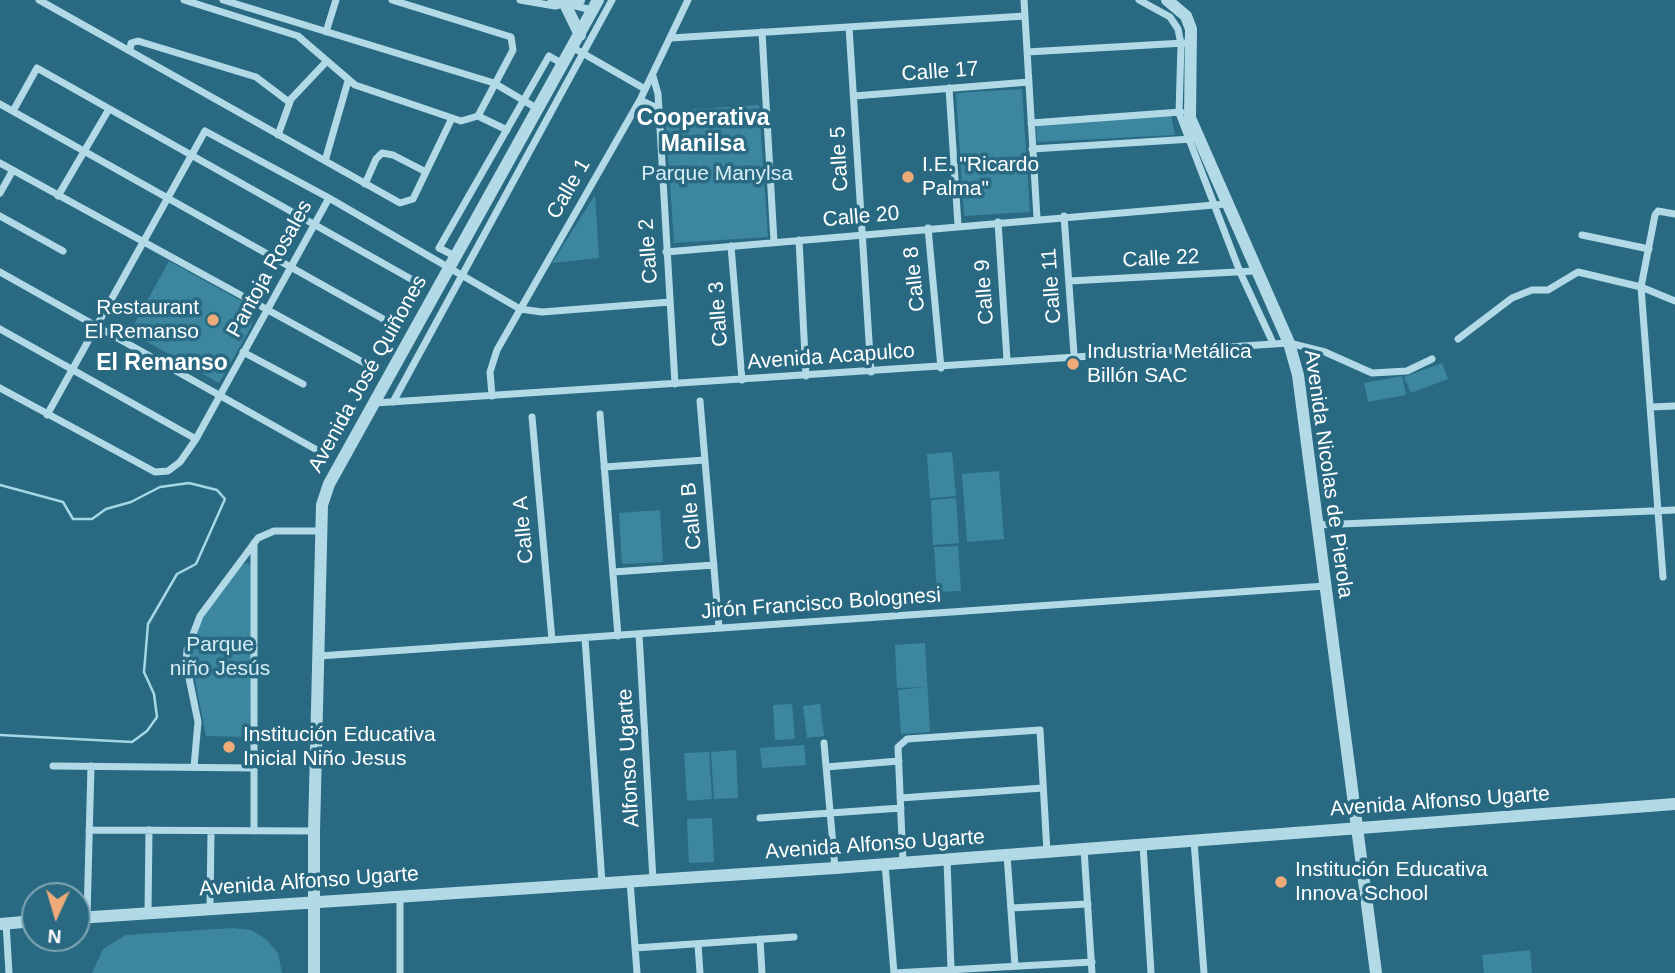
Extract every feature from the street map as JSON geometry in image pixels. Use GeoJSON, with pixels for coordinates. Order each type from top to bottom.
{"type":"FeatureCollection","features":[{"type":"Feature","properties":{"kind":"street"},"geometry":{"type":"LineString","coordinates":[[39,0],[404,204],[413,199],[452,118]]}},
{"type":"Feature","properties":{"kind":"street"},"geometry":{"type":"LineString","coordinates":[[184,0],[298,36],[348,81],[461,121],[478,116],[507,130]]}},
{"type":"Feature","properties":{"kind":"street"},"geometry":{"type":"LineString","coordinates":[[223,0],[494,83],[538,108]]}},
{"type":"Feature","properties":{"kind":"street"},"geometry":{"type":"LineString","coordinates":[[326,32],[336,0]]}},
{"type":"Feature","properties":{"kind":"street"},"geometry":{"type":"LineString","coordinates":[[392,0],[512,37],[513,50],[478,116]]}},
{"type":"Feature","properties":{"kind":"street"},"geometry":{"type":"LineString","coordinates":[[520,0],[555,6],[579,0]]}},
{"type":"Feature","properties":{"kind":"street"},"geometry":{"type":"LineString","coordinates":[[551,0],[565,4],[595,5]]}},
{"type":"Feature","properties":{"kind":"street"},"geometry":{"type":"LineString","coordinates":[[393,402],[463,275],[578,51],[611,0]]}},
{"type":"Feature","properties":{"kind":"street","name":"Calle 1"},"geometry":{"type":"LineString","coordinates":[[492,396],[489,386],[493,361],[640,100],[688,0]]}},
{"type":"Feature","properties":{"kind":"street"},"geometry":{"type":"LineString","coordinates":[[1024,0],[1037,218]]}},
{"type":"Feature","properties":{"kind":"street"},"geometry":{"type":"LineString","coordinates":[[1027,52],[1186,43],[1170,17],[1139,0]]}},
{"type":"Feature","properties":{"kind":"street","name":"Avenida Nicolas de Pierola"},"geometry":{"type":"LineString","coordinates":[[1173,1],[1186,16],[1184,112],[1220,204],[1289,342],[1298,375],[1376,973]]}},
{"type":"Feature","properties":{"kind":"street"},"geometry":{"type":"LineString","coordinates":[[565,4],[580,35]]}},
{"type":"Feature","properties":{"kind":"street","name":"Avenida José Quiñones"},"geometry":{"type":"LineString","coordinates":[[314,973],[314,831],[322,505],[329,484],[514,150],[563,64],[578,51],[580,35],[595,5]]}},
{"type":"Feature","properties":{"kind":"street"},"geometry":{"type":"LineString","coordinates":[[671,38],[1025,16]]}},
{"type":"Feature","properties":{"kind":"street","name":"Calle 5"},"geometry":{"type":"LineString","coordinates":[[849,27],[871,372]]}},
{"type":"Feature","properties":{"kind":"street"},"geometry":{"type":"LineString","coordinates":[[762,33],[774,242]]}},
{"type":"Feature","properties":{"kind":"street"},"geometry":{"type":"LineString","coordinates":[[130,50],[131,43],[138,41],[247,74],[264,81],[289,102]]}},
{"type":"Feature","properties":{"kind":"street"},"geometry":{"type":"LineString","coordinates":[[578,51],[645,89]]}},
{"type":"Feature","properties":{"kind":"street"},"geometry":{"type":"LineString","coordinates":[[563,64],[549,56],[439,248],[463,275],[520,309],[542,312],[670,302]]}},
{"type":"Feature","properties":{"kind":"street"},"geometry":{"type":"LineString","coordinates":[[278,135],[289,102],[326,62]]}},
{"type":"Feature","properties":{"kind":"street"},"geometry":{"type":"LineString","coordinates":[[13,111],[37,68],[418,282]]}},
{"type":"Feature","properties":{"kind":"street","name":"Calle 2"},"geometry":{"type":"LineString","coordinates":[[652,75],[659,109],[675,384]]}},
{"type":"Feature","properties":{"kind":"street"},"geometry":{"type":"LineString","coordinates":[[325,161],[348,81]]}},
{"type":"Feature","properties":{"kind":"street","name":"Calle 17"},"geometry":{"type":"LineString","coordinates":[[854,96],[1029,82]]}},
{"type":"Feature","properties":{"kind":"street"},"geometry":{"type":"LineString","coordinates":[[949,88],[958,225]]}},
{"type":"Feature","properties":{"kind":"street"},"geometry":{"type":"LineString","coordinates":[[640,100],[659,109]]}},
{"type":"Feature","properties":{"kind":"street"},"geometry":{"type":"LineString","coordinates":[[0,104],[292,265],[394,325]]}},
{"type":"Feature","properties":{"kind":"street"},"geometry":{"type":"LineString","coordinates":[[58,196],[109,109]]}},
{"type":"Feature","properties":{"kind":"street"},"geometry":{"type":"LineString","coordinates":[[1031,123],[1184,112]]}},
{"type":"Feature","properties":{"kind":"street"},"geometry":{"type":"LineString","coordinates":[[47,415],[205,131],[452,261]]}},
{"type":"Feature","properties":{"kind":"street"},"geometry":{"type":"LineString","coordinates":[[1032,149],[1195,139]]}},
{"type":"Feature","properties":{"kind":"street"},"geometry":{"type":"LineString","coordinates":[[501,141],[514,150]]}},
{"type":"Feature","properties":{"kind":"street"},"geometry":{"type":"LineString","coordinates":[[365,184],[376,159],[382,153],[393,155],[426,172]]}},
{"type":"Feature","properties":{"kind":"street"},"geometry":{"type":"LineString","coordinates":[[0,163],[370,366]]}},
{"type":"Feature","properties":{"kind":"street"},"geometry":{"type":"LineString","coordinates":[[0,193],[13,170]]}},
{"type":"Feature","properties":{"kind":"street","name":"Pantoja Rosales"},"geometry":{"type":"LineString","coordinates":[[0,388],[155,472],[168,471],[180,462],[196,439],[329,198]]}},
{"type":"Feature","properties":{"kind":"street"},"geometry":{"type":"LineString","coordinates":[[1220,204],[1240,272],[1273,344]]}},
{"type":"Feature","properties":{"kind":"street","name":"Calle 20"},"geometry":{"type":"LineString","coordinates":[[666,251],[1220,204]]}},
{"type":"Feature","properties":{"kind":"street"},"geometry":{"type":"LineString","coordinates":[[1663,577],[1641,287],[1655,215],[1658,211],[1675,214]]}},
{"type":"Feature","properties":{"kind":"street"},"geometry":{"type":"LineString","coordinates":[[0,216],[63,251]]}},
{"type":"Feature","properties":{"kind":"street","name":"Calle 11"},"geometry":{"type":"LineString","coordinates":[[1064,216],[1074,354]]}},
{"type":"Feature","properties":{"kind":"street","name":"Calle 9"},"geometry":{"type":"LineString","coordinates":[[998,222],[1007,360]]}},
{"type":"Feature","properties":{"kind":"street","name":"Calle 8"},"geometry":{"type":"LineString","coordinates":[[928,228],[941,368]]}},
{"type":"Feature","properties":{"kind":"street"},"geometry":{"type":"LineString","coordinates":[[1582,235],[1649,249]]}},
{"type":"Feature","properties":{"kind":"street"},"geometry":{"type":"LineString","coordinates":[[799,240],[806,376]]}},
{"type":"Feature","properties":{"kind":"street","name":"Calle 3"},"geometry":{"type":"LineString","coordinates":[[731,246],[742,380]]}},
{"type":"Feature","properties":{"kind":"street","name":"Calle 22"},"geometry":{"type":"LineString","coordinates":[[1069,281],[1254,271]]}},
{"type":"Feature","properties":{"kind":"street"},"geometry":{"type":"LineString","coordinates":[[0,272],[324,454]]}},
{"type":"Feature","properties":{"kind":"street"},"geometry":{"type":"LineString","coordinates":[[1458,339],[1512,298],[1532,290],[1548,290],[1578,272],[1641,287],[1675,301]]}},
{"type":"Feature","properties":{"kind":"street"},"geometry":{"type":"LineString","coordinates":[[0,329],[196,439]]}},
{"type":"Feature","properties":{"kind":"street"},"geometry":{"type":"LineString","coordinates":[[1289,342],[1325,352],[1372,373],[1407,371],[1432,359]]}},
{"type":"Feature","properties":{"kind":"street","name":"Avenida Acapulco"},"geometry":{"type":"LineString","coordinates":[[374,403],[941,368],[1074,354],[1289,342]]}},
{"type":"Feature","properties":{"kind":"street"},"geometry":{"type":"LineString","coordinates":[[243,352],[303,384]]}},
{"type":"Feature","properties":{"kind":"street","name":"Calle B"},"geometry":{"type":"LineString","coordinates":[[700,401],[719,628]]}},
{"type":"Feature","properties":{"kind":"street"},"geometry":{"type":"LineString","coordinates":[[1651,407],[1675,405]]}},
{"type":"Feature","properties":{"kind":"street"},"geometry":{"type":"LineString","coordinates":[[600,414],[618,636]]}},
{"type":"Feature","properties":{"kind":"street","name":"Calle A"},"geometry":{"type":"LineString","coordinates":[[532,417],[552,640]]}},
{"type":"Feature","properties":{"kind":"street"},"geometry":{"type":"LineString","coordinates":[[604,467],[705,460]]}},
{"type":"Feature","properties":{"kind":"street"},"geometry":{"type":"LineString","coordinates":[[1317,525],[1675,510]]}},
{"type":"Feature","properties":{"kind":"street"},"geometry":{"type":"LineString","coordinates":[[194,767],[198,722],[187,674],[187,650],[207,604],[254,542],[274,531],[320,531]]}},
{"type":"Feature","properties":{"kind":"street"},"geometry":{"type":"LineString","coordinates":[[254,542],[254,831]]}},
{"type":"Feature","properties":{"kind":"street"},"geometry":{"type":"LineString","coordinates":[[613,572],[714,565]]}},
{"type":"Feature","properties":{"kind":"street","name":"Jirón Francisco Bolognesi"},"geometry":{"type":"LineString","coordinates":[[320,656],[1325,586]]}},
{"type":"Feature","properties":{"kind":"street","name":"Alfonso Ugarte"},"geometry":{"type":"LineString","coordinates":[[639,634],[653,880]]}},
{"type":"Feature","properties":{"kind":"street"},"geometry":{"type":"LineString","coordinates":[[585,638],[602,883]]}},
{"type":"Feature","properties":{"kind":"street"},"geometry":{"type":"LineString","coordinates":[[903,863],[898,747],[907,739],[1040,730],[1046,852]]}},
{"type":"Feature","properties":{"kind":"street"},"geometry":{"type":"LineString","coordinates":[[824,743],[835,868]]}},
{"type":"Feature","properties":{"kind":"street"},"geometry":{"type":"LineString","coordinates":[[826,767],[899,761]]}},
{"type":"Feature","properties":{"kind":"street"},"geometry":{"type":"LineString","coordinates":[[53,766],[254,768]]}},
{"type":"Feature","properties":{"kind":"street"},"geometry":{"type":"LineString","coordinates":[[85,882],[91,766]]}},
{"type":"Feature","properties":{"kind":"street"},"geometry":{"type":"LineString","coordinates":[[900,799],[1043,788]]}},
{"type":"Feature","properties":{"kind":"street","name":"Avenida Alfonso Ugarte"},"geometry":{"type":"LineString","coordinates":[[91,917],[947,860],[1675,804]]}},
{"type":"Feature","properties":{"kind":"street"},"geometry":{"type":"LineString","coordinates":[[760,818],[901,808]]}},
{"type":"Feature","properties":{"kind":"street"},"geometry":{"type":"LineString","coordinates":[[89,830],[314,831]]}},
{"type":"Feature","properties":{"kind":"street"},"geometry":{"type":"LineString","coordinates":[[148,913],[149,830]]}},
{"type":"Feature","properties":{"kind":"street"},"geometry":{"type":"LineString","coordinates":[[210,908],[211,831]]}},
{"type":"Feature","properties":{"kind":"street"},"geometry":{"type":"LineString","coordinates":[[1194,841],[1204,973]]}},
{"type":"Feature","properties":{"kind":"street"},"geometry":{"type":"LineString","coordinates":[[1143,845],[1151,973]]}},
{"type":"Feature","properties":{"kind":"street"},"geometry":{"type":"LineString","coordinates":[[1084,849],[1092,973]]}},
{"type":"Feature","properties":{"kind":"street"},"geometry":{"type":"LineString","coordinates":[[1007,855],[1015,966]]}},
{"type":"Feature","properties":{"kind":"street"},"geometry":{"type":"LineString","coordinates":[[947,860],[951,970]]}},
{"type":"Feature","properties":{"kind":"street"},"geometry":{"type":"LineString","coordinates":[[885,864],[894,973]]}},
{"type":"Feature","properties":{"kind":"street"},"geometry":{"type":"LineString","coordinates":[[630,881],[636,973]]}},
{"type":"Feature","properties":{"kind":"street"},"geometry":{"type":"LineString","coordinates":[[400,895],[400,973]]}},
{"type":"Feature","properties":{"kind":"street"},"geometry":{"type":"LineString","coordinates":[[1011,908],[1088,904]]}},
{"type":"Feature","properties":{"kind":"street"},"geometry":{"type":"LineString","coordinates":[[9,973],[3,923],[21,922]]}},
{"type":"Feature","properties":{"kind":"street"},"geometry":{"type":"LineString","coordinates":[[635,948],[794,937]]}},
{"type":"Feature","properties":{"kind":"street"},"geometry":{"type":"LineString","coordinates":[[760,939],[762,973]]}},
{"type":"Feature","properties":{"kind":"street"},"geometry":{"type":"LineString","coordinates":[[698,944],[700,973]]}},
{"type":"Feature","properties":{"kind":"street"},"geometry":{"type":"LineString","coordinates":[[886,973],[1091,961]]}},
{"type":"Feature","properties":{"kind":"green space"},"geometry":{"type":"Polygon","coordinates":[[[1022,89],[1030,212],[964,216],[956,93],[1022,89]]]}},
{"type":"Feature","properties":{"kind":"green space","name":"Parque Manylsa"},"geometry":{"type":"Polygon","coordinates":[[[759,105],[768,237],[674,243],[665,111],[759,105]]]}},
{"type":"Feature","properties":{"kind":"green space"},"geometry":{"type":"Polygon","coordinates":[[[1171,115],[1175,135],[1037,142],[1036,124],[1171,115]]]}},
{"type":"Feature","properties":{"kind":"green space"},"geometry":{"type":"Polygon","coordinates":[[[595,195],[599,258],[552,263],[595,195]]]}},
{"type":"Feature","properties":{"kind":"green space"},"geometry":{"type":"Polygon","coordinates":[[[169,261],[254,308],[251,327],[219,383],[130,332],[169,261]]]}},
{"type":"Feature","properties":{"kind":"green space"},"geometry":{"type":"Polygon","coordinates":[[[1442,363],[1448,379],[1411,393],[1404,377],[1442,363]]]}},
{"type":"Feature","properties":{"kind":"green space"},"geometry":{"type":"Polygon","coordinates":[[[1402,376],[1406,395],[1368,402],[1364,383],[1402,376]]]}},
{"type":"Feature","properties":{"kind":"green space"},"geometry":{"type":"Polygon","coordinates":[[[952,452],[956,496],[930,498],[927,454],[952,452]]]}},
{"type":"Feature","properties":{"kind":"green space"},"geometry":{"type":"Polygon","coordinates":[[[999,471],[1004,539],[967,542],[962,474],[999,471]]]}},
{"type":"Feature","properties":{"kind":"green space"},"geometry":{"type":"Polygon","coordinates":[[[956,498],[959,543],[933,545],[931,500],[956,498]]]}},
{"type":"Feature","properties":{"kind":"green space"},"geometry":{"type":"Polygon","coordinates":[[[660,510],[663,562],[622,564],[619,513],[660,510]]]}},
{"type":"Feature","properties":{"kind":"green space"},"geometry":{"type":"Polygon","coordinates":[[[958,546],[961,591],[937,592],[934,547],[958,546]]]}},
{"type":"Feature","properties":{"kind":"green space","name":"Parque niño Jesús"},"geometry":{"type":"Polygon","coordinates":[[[247,563],[252,566],[250,737],[206,736],[190,654],[195,632],[215,598],[241,565],[247,563]]]}},
{"type":"Feature","properties":{"kind":"green space"},"geometry":{"type":"Polygon","coordinates":[[[925,643],[930,732],[901,734],[898,690],[926,687],[897,688],[895,645],[925,643]]]}},
{"type":"Feature","properties":{"kind":"green space"},"geometry":{"type":"Polygon","coordinates":[[[792,704],[795,739],[775,740],[773,705],[792,704]]]}},
{"type":"Feature","properties":{"kind":"green space"},"geometry":{"type":"Polygon","coordinates":[[[820,704],[824,736],[807,738],[803,706],[820,704]]]}},
{"type":"Feature","properties":{"kind":"green space"},"geometry":{"type":"Polygon","coordinates":[[[804,745],[806,765],[762,768],[760,748],[804,745]]]}},
{"type":"Feature","properties":{"kind":"green space"},"geometry":{"type":"Polygon","coordinates":[[[736,750],[738,798],[714,799],[711,752],[736,750]]]}},
{"type":"Feature","properties":{"kind":"green space"},"geometry":{"type":"Polygon","coordinates":[[[709,752],[712,799],[687,801],[684,753],[709,752]]]}},
{"type":"Feature","properties":{"kind":"green space"},"geometry":{"type":"Polygon","coordinates":[[[712,818],[714,862],[689,863],[687,819],[712,818]]]}},
{"type":"Feature","properties":{"kind":"green space"},"geometry":{"type":"Polygon","coordinates":[[[232,928],[251,930],[266,939],[278,953],[282,973],[92,973],[103,949],[126,935],[232,928]]]}},
{"type":"Feature","properties":{"kind":"green space"},"geometry":{"type":"Polygon","coordinates":[[[1530,950],[1532,973],[1484,973],[1482,955],[1530,950]]]}},
{"type":"Feature","properties":{"kind":"waterway"},"geometry":{"type":"LineString","coordinates":[[0,485],[63,502],[73,519],[92,519],[106,509],[131,502],[160,487],[189,483],[217,490],[225,499],[196,564],[177,574],[148,624],[144,672],[154,694],[157,717],[147,731],[132,742],[0,735]]}},
{"type":"Feature","properties":{"kind":"place","name":"I.E. \"Ricardo Palma\""},"geometry":{"type":"Point","coordinates":[908,177]}},
{"type":"Feature","properties":{"kind":"place","name":"Restaurant El Remanso"},"geometry":{"type":"Point","coordinates":[213,320]}},
{"type":"Feature","properties":{"kind":"place","name":"Industria Metálica Billón SAC"},"geometry":{"type":"Point","coordinates":[1073,364]}},
{"type":"Feature","properties":{"kind":"place","name":"Institución Educativa Inicial Niño Jesus"},"geometry":{"type":"Point","coordinates":[229,747]}},
{"type":"Feature","properties":{"kind":"place","name":"Institución Educativa Innova School"},"geometry":{"type":"Point","coordinates":[1281,882]}},
{"type":"Feature","properties":{"kind":"district","name":"Cooperativa Manilsa"},"geometry":{"type":"Point","coordinates":[703,132]}},
{"type":"Feature","properties":{"kind":"district","name":"El Remanso"},"geometry":{"type":"Point","coordinates":[162,364]}}]}
